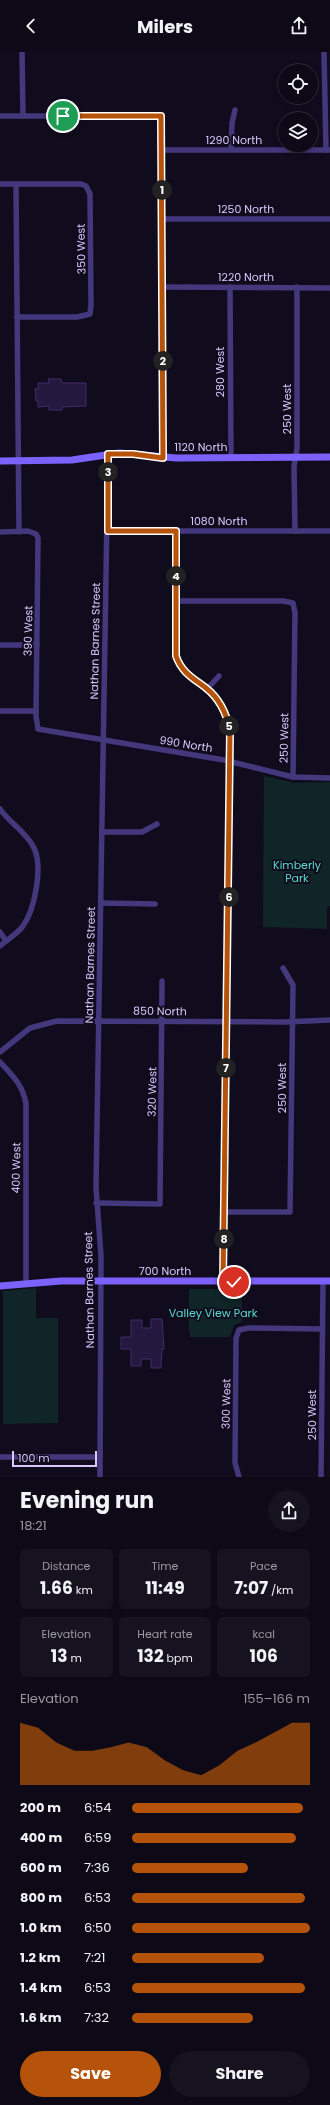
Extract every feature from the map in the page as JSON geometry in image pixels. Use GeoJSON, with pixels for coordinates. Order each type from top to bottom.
{"type":"FeatureCollection","features":[{"type":"Feature","properties":{"kind":"street"},"geometry":{"type":"LineString","coordinates":[[22,52],[23,116]]}},
{"type":"Feature","properties":{"kind":"street"},"geometry":{"type":"LineString","coordinates":[[324,52],[328,150]]}},
{"type":"Feature","properties":{"kind":"street"},"geometry":{"type":"LineString","coordinates":[[232,150],[232,123],[235,110]]}},
{"type":"Feature","properties":{"kind":"street"},"geometry":{"type":"LineString","coordinates":[[0,116],[161,116],[163,458]]}},
{"type":"Feature","properties":{"kind":"street","name":"1290 North"},"geometry":{"type":"LineString","coordinates":[[161,150],[328,150]]}},
{"type":"Feature","properties":{"kind":"street"},"geometry":{"type":"LineString","coordinates":[[0,184],[16,184],[19,461],[19,532],[0,532]]}},
{"type":"Feature","properties":{"kind":"street","name":"350 West"},"geometry":{"type":"LineString","coordinates":[[16,184],[76,184],[86,186],[90,194],[92,305],[90,314],[77,316],[17,317]]}},
{"type":"Feature","properties":{"kind":"street","name":"1250 North"},"geometry":{"type":"LineString","coordinates":[[162,219],[330,219]]}},
{"type":"Feature","properties":{"kind":"street","name":"1220 North"},"geometry":{"type":"LineString","coordinates":[[162,287],[230,286],[330,288]]}},
{"type":"Feature","properties":{"kind":"street","name":"280 West"},"geometry":{"type":"LineString","coordinates":[[230,286],[231,458]]}},
{"type":"Feature","properties":{"kind":"street","name":"250 West"},"geometry":{"type":"LineString","coordinates":[[295,531],[297,287]]}},
{"type":"Feature","properties":{"kind":"street","name":"1120 North"},"geometry":{"type":"LineString","coordinates":[[0,461],[72,460],[108,454],[133,454],[163,458],[330,457]]}},
{"type":"Feature","properties":{"kind":"street","name":"Nathan Barnes Street"},"geometry":{"type":"LineString","coordinates":[[100,1477],[101,1249],[96,1203],[102,903],[103,741],[108,531],[108,454]]}},
{"type":"Feature","properties":{"kind":"street","name":"1080 North"},"geometry":{"type":"LineString","coordinates":[[108,531],[330,531]]}},
{"type":"Feature","properties":{"kind":"street"},"geometry":{"type":"LineString","coordinates":[[176,531],[176,656],[183,671],[207,689],[219,703],[229,723],[231,740],[223,1282]]}},
{"type":"Feature","properties":{"kind":"street","name":"390 West"},"geometry":{"type":"LineString","coordinates":[[19,532],[36,534],[39,542],[36,711],[38,729]]}},
{"type":"Feature","properties":{"kind":"street","name":"250 West"},"geometry":{"type":"LineString","coordinates":[[176,601],[283,601],[293,603],[295,612],[293,777]]}},
{"type":"Feature","properties":{"kind":"street"},"geometry":{"type":"LineString","coordinates":[[0,645],[37,645]]}},
{"type":"Feature","properties":{"kind":"street"},"geometry":{"type":"LineString","coordinates":[[207,689],[219,676]]}},
{"type":"Feature","properties":{"kind":"street"},"geometry":{"type":"LineString","coordinates":[[0,710],[36,711]]}},
{"type":"Feature","properties":{"kind":"street","name":"990 North"},"geometry":{"type":"LineString","coordinates":[[38,729],[231,762],[293,777],[330,778]]}},
{"type":"Feature","properties":{"kind":"street"},"geometry":{"type":"LineString","coordinates":[[0,809],[34,848],[38,866],[38,881],[26,921],[20,930],[0,946]]}},
{"type":"Feature","properties":{"kind":"street"},"geometry":{"type":"LineString","coordinates":[[102,832],[142,832],[157,824]]}},
{"type":"Feature","properties":{"kind":"street"},"geometry":{"type":"LineString","coordinates":[[102,903],[155,904]]}},
{"type":"Feature","properties":{"kind":"street"},"geometry":{"type":"LineString","coordinates":[[0,932],[6,941]]}},
{"type":"Feature","properties":{"kind":"street","name":"250 West"},"geometry":{"type":"LineString","coordinates":[[224,1212],[290,1212],[293,985],[283,968]]}},
{"type":"Feature","properties":{"kind":"street","name":"320 West"},"geometry":{"type":"LineString","coordinates":[[96,1203],[160,1204],[162,981]]}},
{"type":"Feature","properties":{"kind":"street","name":"850 North"},"geometry":{"type":"LineString","coordinates":[[0,1052],[22,1033],[37,1025],[57,1021],[99,1020],[226,1022],[330,1020]]}},
{"type":"Feature","properties":{"kind":"street","name":"400 West"},"geometry":{"type":"LineString","coordinates":[[1,1066],[21,1085],[26,1104],[26,1283]]}},
{"type":"Feature","properties":{"kind":"street","name":"700 North"},"geometry":{"type":"LineString","coordinates":[[0,1286],[26,1283],[101,1281],[326,1282]]}},
{"type":"Feature","properties":{"kind":"street","name":"250 West"},"geometry":{"type":"LineString","coordinates":[[321,1477],[322,1329],[326,1282]]}},
{"type":"Feature","properties":{"kind":"street","name":"300 West"},"geometry":{"type":"LineString","coordinates":[[239,1477],[235,1463],[236,1338],[239,1330],[248,1328],[322,1329]]}},
{"type":"Feature","properties":{"kind":"street"},"geometry":{"type":"LineString","coordinates":[[0,1457],[100,1457]]}},
{"type":"Feature","properties":{"kind":"green space","name":"Kimberly Park"},"geometry":{"type":"Polygon","coordinates":[[[264,776],[295,783],[330,782],[330,906],[327,907],[327,929],[263,927],[264,776]]]}},
{"type":"Feature","properties":{"kind":"green space"},"geometry":{"type":"Polygon","coordinates":[[[36,1288],[36,1318],[58,1318],[58,1423],[3,1424],[3,1291],[36,1288]]]}},
{"type":"Feature","properties":{"kind":"green space","name":"Valley View Park"},"geometry":{"type":"Polygon","coordinates":[[[189,1289],[242,1289],[242,1322],[234,1325],[230,1337],[190,1337],[189,1289]]]}},
{"type":"Feature","properties":{"kind":"building"},"geometry":{"type":"Polygon","coordinates":[[[48,379],[61,379],[62,383],[86,383],[86,406],[62,407],[62,410],[49,410],[49,406],[38,407],[35,389],[38,389],[38,383],[49,383],[48,379]]]}},
{"type":"Feature","properties":{"kind":"building"},"geometry":{"type":"Polygon","coordinates":[[[151,1319],[162,1319],[164,1349],[162,1349],[161,1368],[151,1368],[151,1359],[141,1359],[141,1366],[131,1366],[131,1349],[121,1349],[121,1337],[131,1337],[131,1320],[142,1320],[142,1328],[151,1328],[151,1319]]]}},
{"type":"Feature","properties":{"kind":"route"},"geometry":{"type":"LineString","coordinates":[[63,116],[161,116],[163,458],[133,454],[108,454],[108,531],[176,531],[176,656],[183,671],[214,696],[223,708],[229,723],[231,747],[223,1282],[234,1282]]}}]}
